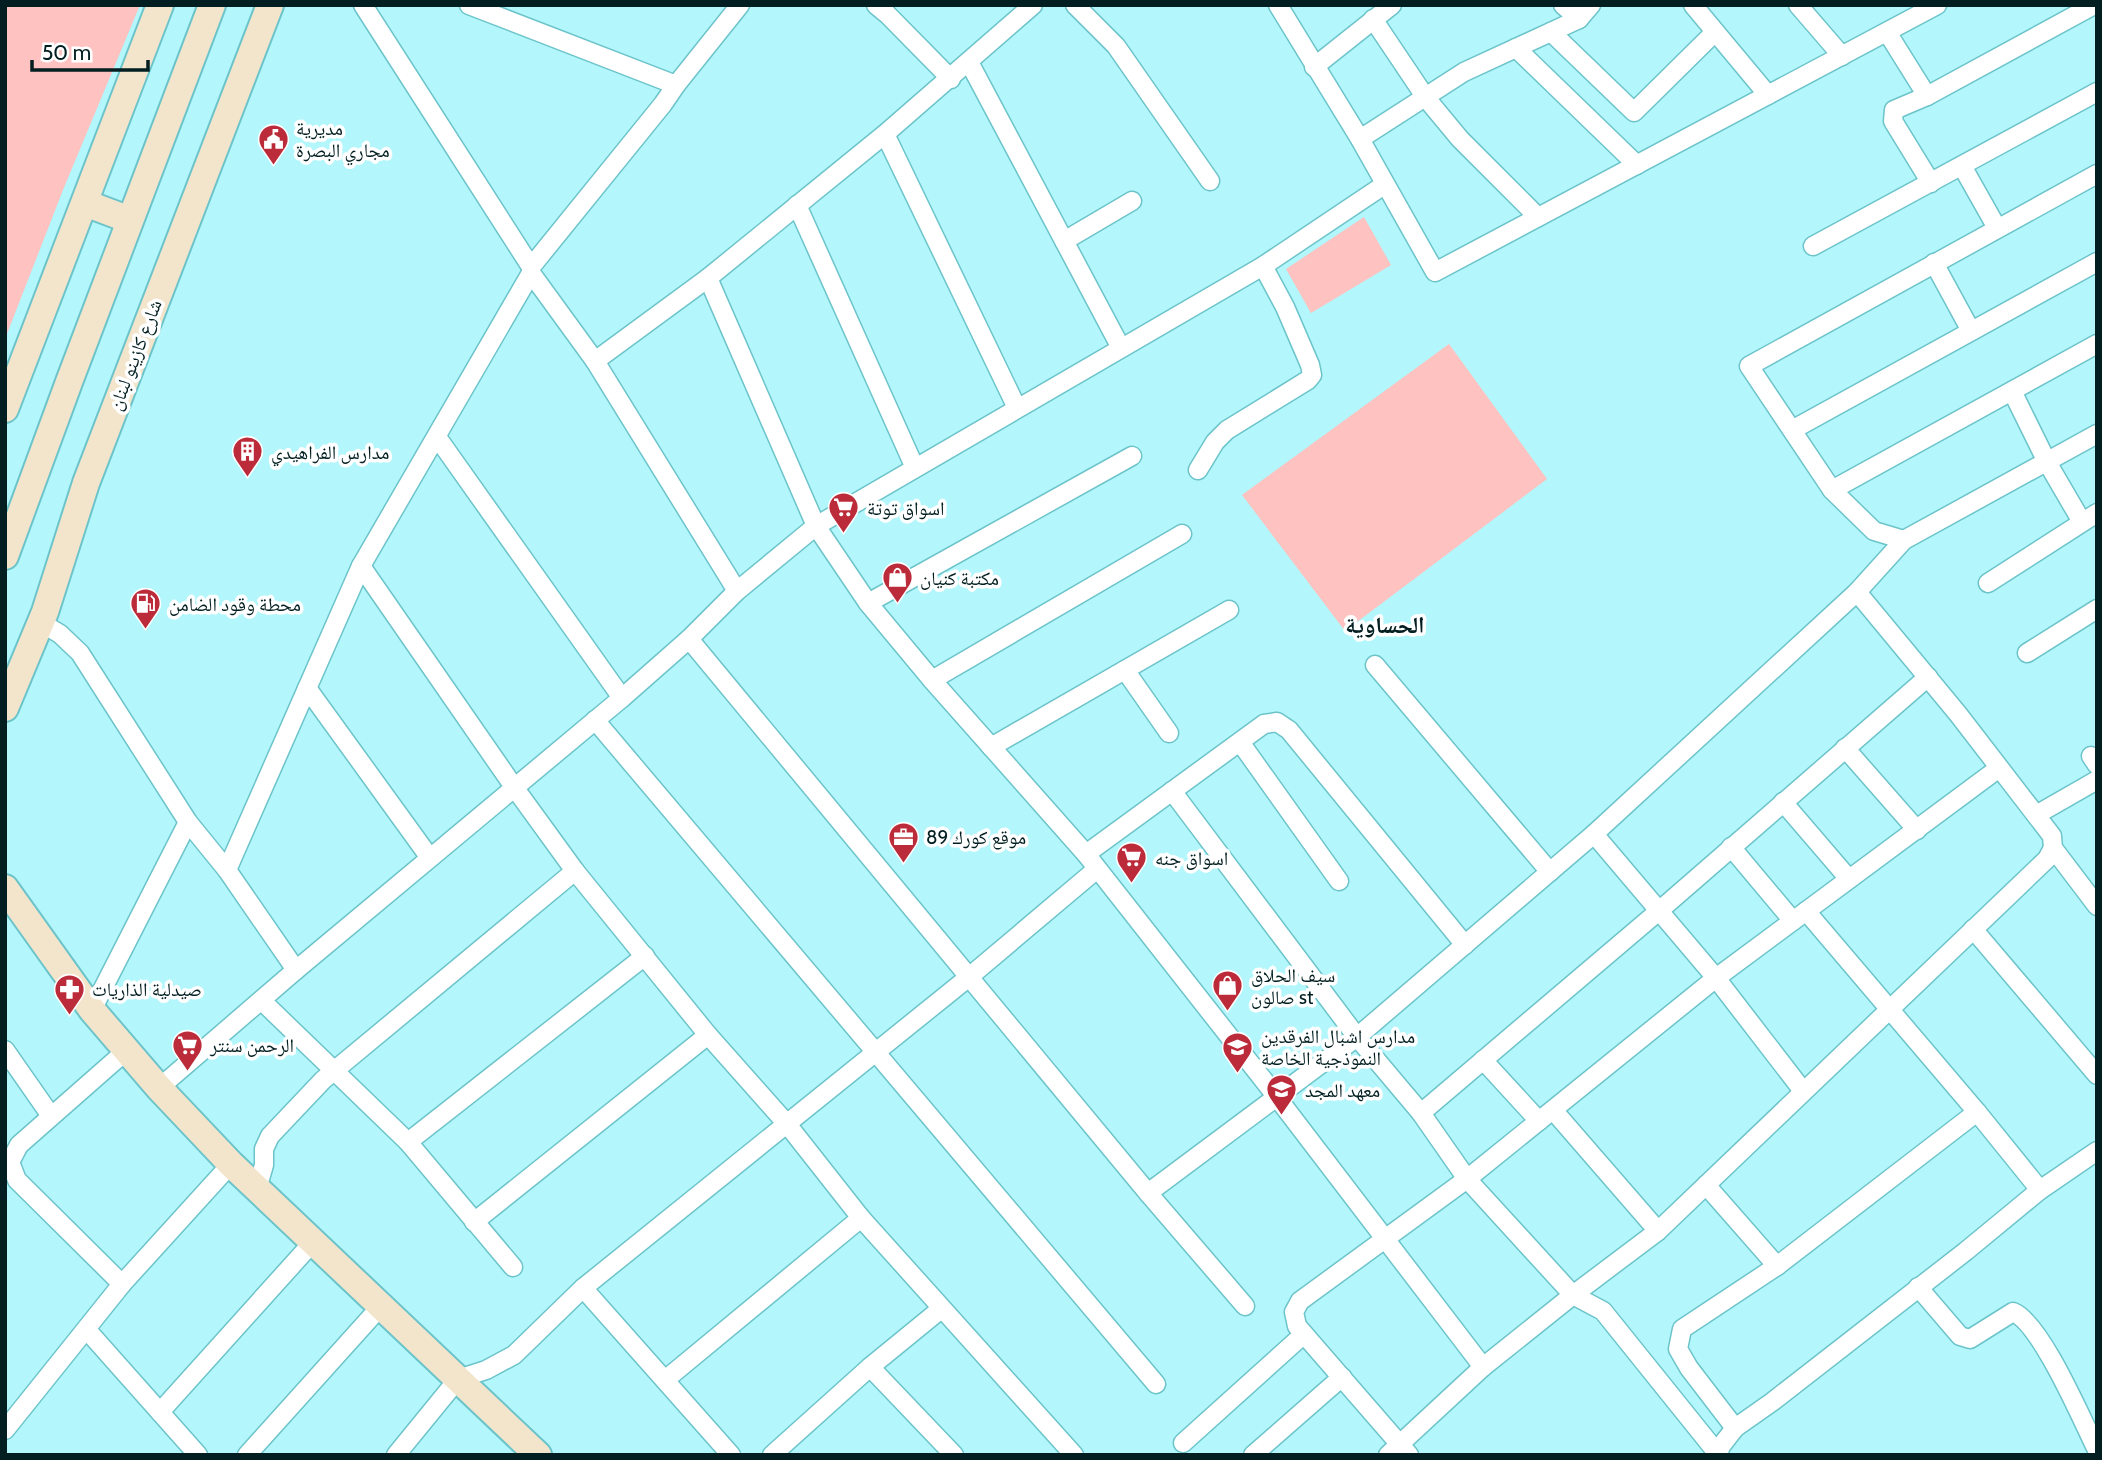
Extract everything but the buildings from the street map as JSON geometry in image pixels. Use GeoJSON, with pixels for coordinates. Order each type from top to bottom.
{"type":"FeatureCollection","features":[{"type":"Feature","properties":{"kind":"main road"},"geometry":{"type":"LineString","coordinates":[[5,409],[160,5]]}},
{"type":"Feature","properties":{"kind":"main road"},"geometry":{"type":"LineString","coordinates":[[5,556],[212,5]]}},
{"type":"Feature","properties":{"kind":"main road","name":"شارع كازينو لبنان"},"geometry":{"type":"LineString","coordinates":[[5,708],[40,622],[86,483],[270,5]]}},
{"type":"Feature","properties":{"kind":"main road"},"geometry":{"type":"LineString","coordinates":[[85,203],[130,220]]}},
{"type":"Feature","properties":{"kind":"main road"},"geometry":{"type":"LineString","coordinates":[[5,888],[92,1010],[159,1088],[231,1164],[538,1455]]}},
{"type":"Feature","properties":{"kind":"street"},"geometry":{"type":"LineString","coordinates":[[363,5],[378,14],[531,270],[595,361],[737,591]]}},
{"type":"Feature","properties":{"kind":"street"},"geometry":{"type":"LineString","coordinates":[[469,5],[676,85]]}},
{"type":"Feature","properties":{"kind":"street"},"geometry":{"type":"LineString","coordinates":[[227,870],[362,566],[531,270],[740,5]]}},
{"type":"Feature","properties":{"kind":"street"},"geometry":{"type":"LineString","coordinates":[[876,5],[951,79]]}},
{"type":"Feature","properties":{"kind":"street"},"geometry":{"type":"LineString","coordinates":[[595,361],[708,278],[951,79],[1033,5]]}},
{"type":"Feature","properties":{"kind":"street"},"geometry":{"type":"LineString","coordinates":[[1075,5],[1116,46],[1210,181]]}},
{"type":"Feature","properties":{"kind":"street"},"geometry":{"type":"LineString","coordinates":[[1278,5],[1360,139],[1435,272],[1888,32],[1916,10],[1937,5]]}},
{"type":"Feature","properties":{"kind":"street"},"geometry":{"type":"LineString","coordinates":[[1314,67],[1392,5]]}},
{"type":"Feature","properties":{"kind":"street"},"geometry":{"type":"LineString","coordinates":[[1563,5],[1585,12]]}},
{"type":"Feature","properties":{"kind":"street"},"geometry":{"type":"LineString","coordinates":[[1693,5],[1768,95]]}},
{"type":"Feature","properties":{"kind":"street"},"geometry":{"type":"LineString","coordinates":[[1798,5],[1842,56]]}},
{"type":"Feature","properties":{"kind":"street"},"geometry":{"type":"LineString","coordinates":[[1931,183],[1893,121],[1894,110],[1927,96],[2093,5],[2097,12]]}},
{"type":"Feature","properties":{"kind":"street"},"geometry":{"type":"LineString","coordinates":[[1360,139],[1464,72],[1551,32],[1585,12]]}},
{"type":"Feature","properties":{"kind":"street"},"geometry":{"type":"LineString","coordinates":[[1373,19],[1426,98],[1460,139],[1538,217]]}},
{"type":"Feature","properties":{"kind":"street"},"geometry":{"type":"LineString","coordinates":[[1551,32],[1634,112],[1714,33]]}},
{"type":"Feature","properties":{"kind":"street"},"geometry":{"type":"LineString","coordinates":[[1888,32],[1927,96]]}},
{"type":"Feature","properties":{"kind":"street"},"geometry":{"type":"LineString","coordinates":[[1516,48],[1637,165]]}},
{"type":"Feature","properties":{"kind":"street"},"geometry":{"type":"LineString","coordinates":[[969,62],[1121,348]]}},
{"type":"Feature","properties":{"kind":"street"},"geometry":{"type":"LineString","coordinates":[[1813,246],[2097,92]]}},
{"type":"Feature","properties":{"kind":"street"},"geometry":{"type":"LineString","coordinates":[[885,134],[1017,408]]}},
{"type":"Feature","properties":{"kind":"street"},"geometry":{"type":"LineString","coordinates":[[1962,166],[1997,228]]}},
{"type":"Feature","properties":{"kind":"street"},"geometry":{"type":"LineString","coordinates":[[1904,540],[1874,531],[1832,490],[1749,366],[2097,174]]}},
{"type":"Feature","properties":{"kind":"street"},"geometry":{"type":"LineString","coordinates":[[159,1088],[622,698],[689,639],[737,591],[816,526],[1264,266],[1384,185]]}},
{"type":"Feature","properties":{"kind":"street"},"geometry":{"type":"LineString","coordinates":[[1064,241],[1132,201]]}},
{"type":"Feature","properties":{"kind":"street"},"geometry":{"type":"LineString","coordinates":[[797,205],[915,468]]}},
{"type":"Feature","properties":{"kind":"street"},"geometry":{"type":"LineString","coordinates":[[1792,430],[2097,262]]}},
{"type":"Feature","properties":{"kind":"street"},"geometry":{"type":"LineString","coordinates":[[1934,263],[1972,331]]}},
{"type":"Feature","properties":{"kind":"street"},"geometry":{"type":"LineString","coordinates":[[1198,470],[1215,442],[1227,430],[1312,375],[1285,307],[1264,266]]}},
{"type":"Feature","properties":{"kind":"street"},"geometry":{"type":"LineString","coordinates":[[708,278],[816,526],[868,603],[932,680],[1086,854],[1276,1096],[1483,1367]]}},
{"type":"Feature","properties":{"kind":"street"},"geometry":{"type":"LineString","coordinates":[[1832,490],[2097,344]]}},
{"type":"Feature","properties":{"kind":"street"},"geometry":{"type":"LineString","coordinates":[[1988,583],[2090,517],[2047,462],[2012,391]]}},
{"type":"Feature","properties":{"kind":"street"},"geometry":{"type":"LineString","coordinates":[[1148,1193],[1357,1037],[1465,946],[1594,834],[1857,592],[1904,540],[2097,434]]}},
{"type":"Feature","properties":{"kind":"street"},"geometry":{"type":"LineString","coordinates":[[437,437],[622,698]]}},
{"type":"Feature","properties":{"kind":"street"},"geometry":{"type":"LineString","coordinates":[[868,603],[1132,456]]}},
{"type":"Feature","properties":{"kind":"street"},"geometry":{"type":"LineString","coordinates":[[932,680],[1182,534]]}},
{"type":"Feature","properties":{"kind":"street"},"geometry":{"type":"LineString","coordinates":[[362,566],[575,871],[708,1035],[788,1124],[861,1218],[1074,1455]]}},
{"type":"Feature","properties":{"kind":"street"},"geometry":{"type":"LineString","coordinates":[[1857,592],[2036,815],[2052,836],[2053,848],[2097,906]]}},
{"type":"Feature","properties":{"kind":"street"},"geometry":{"type":"LineString","coordinates":[[2026,653],[2097,609]]}},
{"type":"Feature","properties":{"kind":"street"},"geometry":{"type":"LineString","coordinates":[[991,747],[1229,610]]}},
{"type":"Feature","properties":{"kind":"street"},"geometry":{"type":"LineString","coordinates":[[40,622],[60,634],[80,653],[188,822],[227,870],[296,970]]}},
{"type":"Feature","properties":{"kind":"street"},"geometry":{"type":"LineString","coordinates":[[689,639],[1148,1193],[1245,1306]]}},
{"type":"Feature","properties":{"kind":"street"},"geometry":{"type":"LineString","coordinates":[[1375,665],[1550,872]]}},
{"type":"Feature","properties":{"kind":"street"},"geometry":{"type":"LineString","coordinates":[[1125,670],[1169,733]]}},
{"type":"Feature","properties":{"kind":"street"},"geometry":{"type":"LineString","coordinates":[[1420,1113],[1660,910],[1927,677]]}},
{"type":"Feature","properties":{"kind":"street"},"geometry":{"type":"LineString","coordinates":[[307,688],[430,858]]}},
{"type":"Feature","properties":{"kind":"street"},"geometry":{"type":"LineString","coordinates":[[595,720],[1156,1384]]}},
{"type":"Feature","properties":{"kind":"street"},"geometry":{"type":"LineString","coordinates":[[1086,854],[1264,724],[1277,722],[1289,730],[1465,946]]}},
{"type":"Feature","properties":{"kind":"street"},"geometry":{"type":"LineString","coordinates":[[1240,741],[1339,881]]}},
{"type":"Feature","properties":{"kind":"street"},"geometry":{"type":"LineString","coordinates":[[1845,748],[1917,830]]}},
{"type":"Feature","properties":{"kind":"street"},"geometry":{"type":"LineString","coordinates":[[1999,768],[1716,978],[1467,1179],[1300,1301],[1294,1312],[1297,1326],[1342,1377],[1399,1451],[1483,1367],[1658,1231],[2047,859],[2053,848]]}},
{"type":"Feature","properties":{"kind":"street"},"geometry":{"type":"LineString","coordinates":[[2036,815],[2097,780]]}},
{"type":"Feature","properties":{"kind":"street"},"geometry":{"type":"LineString","coordinates":[[1172,791],[1357,1037],[1420,1113],[1467,1179],[1573,1295],[1603,1311],[1718,1454]]}},
{"type":"Feature","properties":{"kind":"street"},"geometry":{"type":"LineString","coordinates":[[1783,802],[1849,879]]}},
{"type":"Feature","properties":{"kind":"street"},"geometry":{"type":"LineString","coordinates":[[92,1010],[188,822]]}},
{"type":"Feature","properties":{"kind":"street"},"geometry":{"type":"LineString","coordinates":[[1594,834],[1716,978],[1804,1091]]}},
{"type":"Feature","properties":{"kind":"street"},"geometry":{"type":"LineString","coordinates":[[1731,847],[1889,1010],[2040,1189]]}},
{"type":"Feature","properties":{"kind":"street"},"geometry":{"type":"LineString","coordinates":[[396,1455],[458,1379],[486,1370],[514,1355],[583,1288],[788,1124],[1097,869]]}},
{"type":"Feature","properties":{"kind":"street"},"geometry":{"type":"LineString","coordinates":[[257,1189],[264,1166],[264,1149],[270,1136],[323,1080],[575,871]]}},
{"type":"Feature","properties":{"kind":"street"},"geometry":{"type":"LineString","coordinates":[[1973,929],[2097,1075]]}},
{"type":"Feature","properties":{"kind":"street"},"geometry":{"type":"LineString","coordinates":[[408,1142],[645,956]]}},
{"type":"Feature","properties":{"kind":"street"},"geometry":{"type":"LineString","coordinates":[[262,1001],[408,1142],[513,1267]]}},
{"type":"Feature","properties":{"kind":"street"},"geometry":{"type":"LineString","coordinates":[[474,1222],[708,1035]]}},
{"type":"Feature","properties":{"kind":"street"},"geometry":{"type":"LineString","coordinates":[[5,1049],[51,1116]]}},
{"type":"Feature","properties":{"kind":"street"},"geometry":{"type":"LineString","coordinates":[[122,1284],[17,1181],[10,1162],[19,1145],[127,1050]]}},
{"type":"Feature","properties":{"kind":"street"},"geometry":{"type":"LineString","coordinates":[[1483,1060],[1546,1115],[1658,1231]]}},
{"type":"Feature","properties":{"kind":"street"},"geometry":{"type":"LineString","coordinates":[[1735,1429],[1678,1349],[1682,1329],[1777,1266],[1977,1112]]}},
{"type":"Feature","properties":{"kind":"street"},"geometry":{"type":"LineString","coordinates":[[1718,1454],[1735,1429],[2040,1189],[2097,1151]]}},
{"type":"Feature","properties":{"kind":"street"},"geometry":{"type":"LineString","coordinates":[[5,1430],[122,1284],[231,1164]]}},
{"type":"Feature","properties":{"kind":"street"},"geometry":{"type":"LineString","coordinates":[[1706,1185],[1777,1266]]}},
{"type":"Feature","properties":{"kind":"street"},"geometry":{"type":"LineString","coordinates":[[665,1380],[861,1218]]}},
{"type":"Feature","properties":{"kind":"street"},"geometry":{"type":"LineString","coordinates":[[160,1412],[313,1242]]}},
{"type":"Feature","properties":{"kind":"street"},"geometry":{"type":"LineString","coordinates":[[1918,1287],[1960,1336],[1970,1339],[2013,1312],[2021,1315],[2044,1345],[2097,1450]]}},
{"type":"Feature","properties":{"kind":"street"},"geometry":{"type":"LineString","coordinates":[[583,1288],[731,1455]]}},
{"type":"Feature","properties":{"kind":"street"},"geometry":{"type":"LineString","coordinates":[[247,1455],[381,1306]]}},
{"type":"Feature","properties":{"kind":"street"},"geometry":{"type":"LineString","coordinates":[[772,1455],[870,1367],[941,1309]]}},
{"type":"Feature","properties":{"kind":"street"},"geometry":{"type":"LineString","coordinates":[[87,1329],[198,1455]]}},
{"type":"Feature","properties":{"kind":"street"},"geometry":{"type":"LineString","coordinates":[[1183,1443],[1304,1334]]}},
{"type":"Feature","properties":{"kind":"street"},"geometry":{"type":"LineString","coordinates":[[870,1367],[950,1453]]}},
{"type":"Feature","properties":{"kind":"street"},"geometry":{"type":"LineString","coordinates":[[1252,1455],[1342,1377]]}},
{"type":"Feature","properties":{"kind":"shaded area"},"geometry":{"type":"Polygon","coordinates":[[[5,5],[140,5],[5,339],[5,5]]]}},
{"type":"Feature","properties":{"kind":"shaded area"},"geometry":{"type":"Polygon","coordinates":[[[1364,217],[1391,265],[1311,313],[1286,269],[1364,217]]]}},
{"type":"Feature","properties":{"kind":"shaded area"},"geometry":{"type":"Polygon","coordinates":[[[1449,344],[1547,479],[1345,631],[1242,495],[1449,344]]]}},
{"type":"Feature","properties":{"kind":"place","name":"مديرية مجاري البصرة"},"geometry":{"type":"Point","coordinates":[273,166]}},
{"type":"Feature","properties":{"kind":"place","name":"مدارس الفراهيدي"},"geometry":{"type":"Point","coordinates":[248,479]}},
{"type":"Feature","properties":{"kind":"place","name":"اسواق توتة"},"geometry":{"type":"Point","coordinates":[844,535]}},
{"type":"Feature","properties":{"kind":"place","name":"مكتبة كنيان"},"geometry":{"type":"Point","coordinates":[897,605]}},
{"type":"Feature","properties":{"kind":"place","name":"محطة وقود الضامن"},"geometry":{"type":"Point","coordinates":[146,631]}},
{"type":"Feature","properties":{"kind":"place","name":"موقع كورك 89"},"geometry":{"type":"Point","coordinates":[903,864]}},
{"type":"Feature","properties":{"kind":"place","name":"اسواق جنه"},"geometry":{"type":"Point","coordinates":[1132,885]}},
{"type":"Feature","properties":{"kind":"place","name":"سيف الحلاق صالون st"},"geometry":{"type":"Point","coordinates":[1228,1013]}},
{"type":"Feature","properties":{"kind":"place","name":"صيدلية الذاريات"},"geometry":{"type":"Point","coordinates":[69,1016]}},
{"type":"Feature","properties":{"kind":"place","name":"الرحمن سنتر"},"geometry":{"type":"Point","coordinates":[187,1072]}},
{"type":"Feature","properties":{"kind":"place","name":"مدارس اشبال الفرقدين النموذجية الخاصة"},"geometry":{"type":"Point","coordinates":[1238,1074]}},
{"type":"Feature","properties":{"kind":"place","name":"معهد المجد"},"geometry":{"type":"Point","coordinates":[1282,1117]}},
{"type":"Feature","properties":{"kind":"district","name":"الحساوية"},"geometry":{"type":"Point","coordinates":[1385,625]}}]}
